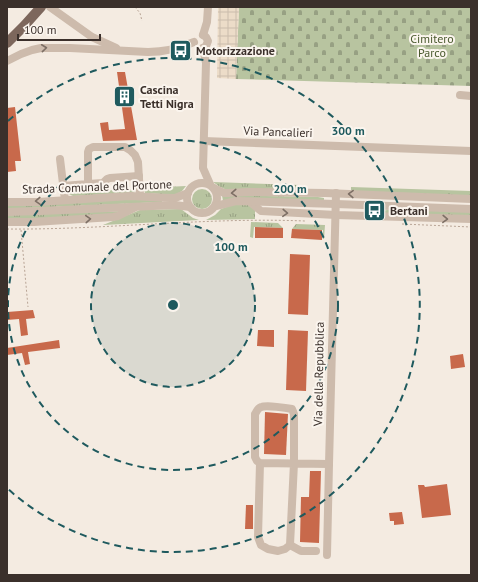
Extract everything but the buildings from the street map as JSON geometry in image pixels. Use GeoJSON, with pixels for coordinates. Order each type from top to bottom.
{"type":"FeatureCollection","features":[{"type":"Feature","properties":{"kind":"main road"},"geometry":{"type":"LineString","coordinates":[[7,43],[38,10]]}},
{"type":"Feature","properties":{"kind":"street"},"geometry":{"type":"LineString","coordinates":[[50,7],[92,37],[122,51]]}},
{"type":"Feature","properties":{"kind":"street"},"geometry":{"type":"LineString","coordinates":[[203,35],[208,22],[208,7]]}},
{"type":"Feature","properties":{"kind":"street"},"geometry":{"type":"LineString","coordinates":[[7,61],[21,54],[41,48],[159,52],[190,44],[194,42],[198,36],[203,35]]}},
{"type":"Feature","properties":{"kind":"street"},"geometry":{"type":"LineString","coordinates":[[203,35],[208,41],[206,46],[203,48]]}},
{"type":"Feature","properties":{"kind":"street"},"geometry":{"type":"LineString","coordinates":[[194,42],[197,47],[203,48]]}},
{"type":"Feature","properties":{"kind":"street"},"geometry":{"type":"LineString","coordinates":[[194,185],[203,168],[206,63],[203,48]]}},
{"type":"Feature","properties":{"kind":"street"},"geometry":{"type":"LineString","coordinates":[[460,95],[471,96]]}},
{"type":"Feature","properties":{"kind":"street","name":"Via Pancalieri"},"geometry":{"type":"LineString","coordinates":[[204,141],[471,150]]}},
{"type":"Feature","properties":{"kind":"street"},"geometry":{"type":"LineString","coordinates":[[88,184],[88,149],[93,147],[125,147],[135,154],[138,162],[140,196]]}},
{"type":"Feature","properties":{"kind":"street"},"geometry":{"type":"LineString","coordinates":[[60,159],[65,200]]}},
{"type":"Feature","properties":{"kind":"street"},"geometry":{"type":"LineString","coordinates":[[203,168],[218,195],[216,206]]}},
{"type":"Feature","properties":{"kind":"street"},"geometry":{"type":"LineString","coordinates":[[63,186],[102,182],[110,178],[139,176]]}},
{"type":"Feature","properties":{"kind":"street"},"geometry":{"type":"LineString","coordinates":[[471,199],[336,193],[228,193],[212,186],[199,183],[189,189],[187,200],[190,207],[195,212],[201,214],[208,213],[216,206],[230,202],[471,209]]}},
{"type":"Feature","properties":{"kind":"street","name":"Strada Comunale del Portone"},"geometry":{"type":"LineString","coordinates":[[7,202],[38,202],[140,196],[175,198],[188,193]]}},
{"type":"Feature","properties":{"kind":"street","name":"Via della Repubblica"},"geometry":{"type":"LineString","coordinates":[[327,555],[336,193]]}},
{"type":"Feature","properties":{"kind":"street"},"geometry":{"type":"LineString","coordinates":[[250,202],[261,211],[471,219]]}},
{"type":"Feature","properties":{"kind":"street","name":"Strada Comunale del Portone"},"geometry":{"type":"LineString","coordinates":[[7,212],[179,205],[190,207]]}},
{"type":"Feature","properties":{"kind":"street","name":"Strada Comunale del Portone"},"geometry":{"type":"LineString","coordinates":[[7,222],[34,222],[113,217],[137,207]]}},
{"type":"Feature","properties":{"kind":"street"},"geometry":{"type":"LineString","coordinates":[[260,463],[258,537],[261,545],[268,549],[278,551],[285,549],[290,545],[294,463],[294,414],[292,409],[287,408],[262,406],[257,409],[255,414],[255,457],[257,461],[260,463],[294,463],[329,464]]}},
{"type":"Feature","properties":{"kind":"street"},"geometry":{"type":"LineString","coordinates":[[290,545],[301,552],[316,551]]}},
{"type":"Feature","properties":{"kind":"path"},"geometry":{"type":"LineString","coordinates":[[135,7],[140,13],[142,21]]}},
{"type":"Feature","properties":{"kind":"path"},"geometry":{"type":"LineString","coordinates":[[7,230],[65,229],[203,221],[310,221]]}},
{"type":"Feature","properties":{"kind":"path"},"geometry":{"type":"LineString","coordinates":[[402,224],[471,227]]}},
{"type":"Feature","properties":{"kind":"path"},"geometry":{"type":"LineString","coordinates":[[21,230],[28,307]]}},
{"type":"Feature","properties":{"kind":"green space","name":"Cimitero Parco"},"geometry":{"type":"Polygon","coordinates":[[[239,7],[471,7],[471,86],[236,79],[239,7]]]}},
{"type":"Feature","properties":{"kind":"green space"},"geometry":{"type":"Polygon","coordinates":[[[213,182],[299,185],[299,190],[227,190],[213,182]]]}},
{"type":"Feature","properties":{"kind":"green space"},"geometry":{"type":"Polygon","coordinates":[[[186,186],[182,191],[175,195],[145,193],[144,188],[186,186]]]}},
{"type":"Feature","properties":{"kind":"green space"},"geometry":{"type":"Polygon","coordinates":[[[351,187],[471,191],[471,196],[351,192],[351,187]]]}},
{"type":"Feature","properties":{"kind":"green space"},"geometry":{"type":"Polygon","coordinates":[[[135,189],[133,193],[73,196],[69,194],[69,192],[135,189]]]}},
{"type":"Feature","properties":{"kind":"green space"},"geometry":{"type":"Polygon","coordinates":[[[202,189],[209,192],[212,199],[209,206],[202,209],[195,206],[192,199],[195,192],[202,189]]]}},
{"type":"Feature","properties":{"kind":"green space"},"geometry":{"type":"Polygon","coordinates":[[[222,195],[318,197],[324,198],[324,201],[223,201],[222,195]]]}},
{"type":"Feature","properties":{"kind":"green space"},"geometry":{"type":"Polygon","coordinates":[[[138,199],[162,202],[7,209],[7,205],[138,199]]]}},
{"type":"Feature","properties":{"kind":"green space"},"geometry":{"type":"Polygon","coordinates":[[[249,204],[255,210],[255,219],[206,220],[215,215],[221,209],[232,205],[249,204]]]}},
{"type":"Feature","properties":{"kind":"green space"},"geometry":{"type":"Polygon","coordinates":[[[181,209],[193,218],[199,220],[103,225],[140,210],[181,209]]]}},
{"type":"Feature","properties":{"kind":"green space"},"geometry":{"type":"Polygon","coordinates":[[[393,209],[471,212],[471,217],[376,213],[393,209]]]}},
{"type":"Feature","properties":{"kind":"green space"},"geometry":{"type":"Polygon","coordinates":[[[124,211],[113,216],[7,220],[7,215],[124,211]]]}},
{"type":"Feature","properties":{"kind":"green space"},"geometry":{"type":"Polygon","coordinates":[[[251,222],[278,223],[283,228],[254,227],[253,238],[250,237],[251,222]]]}},
{"type":"Feature","properties":{"kind":"green space"},"geometry":{"type":"Polygon","coordinates":[[[296,224],[325,225],[324,239],[323,230],[292,229],[296,224]]]}},
{"type":"Feature","properties":{"kind":"shaded area"},"geometry":{"type":"Polygon","coordinates":[[[218,7],[239,7],[236,79],[217,78],[218,7]]]}},
{"type":"Feature","properties":{"kind":"place","name":"Motorizzazione"},"geometry":{"type":"Point","coordinates":[180,51]}},
{"type":"Feature","properties":{"kind":"place","name":"Cascina Tetti Nigra"},"geometry":{"type":"Point","coordinates":[125,97]}},
{"type":"Feature","properties":{"kind":"place","name":"Bertani"},"geometry":{"type":"Point","coordinates":[375,211]}}]}
